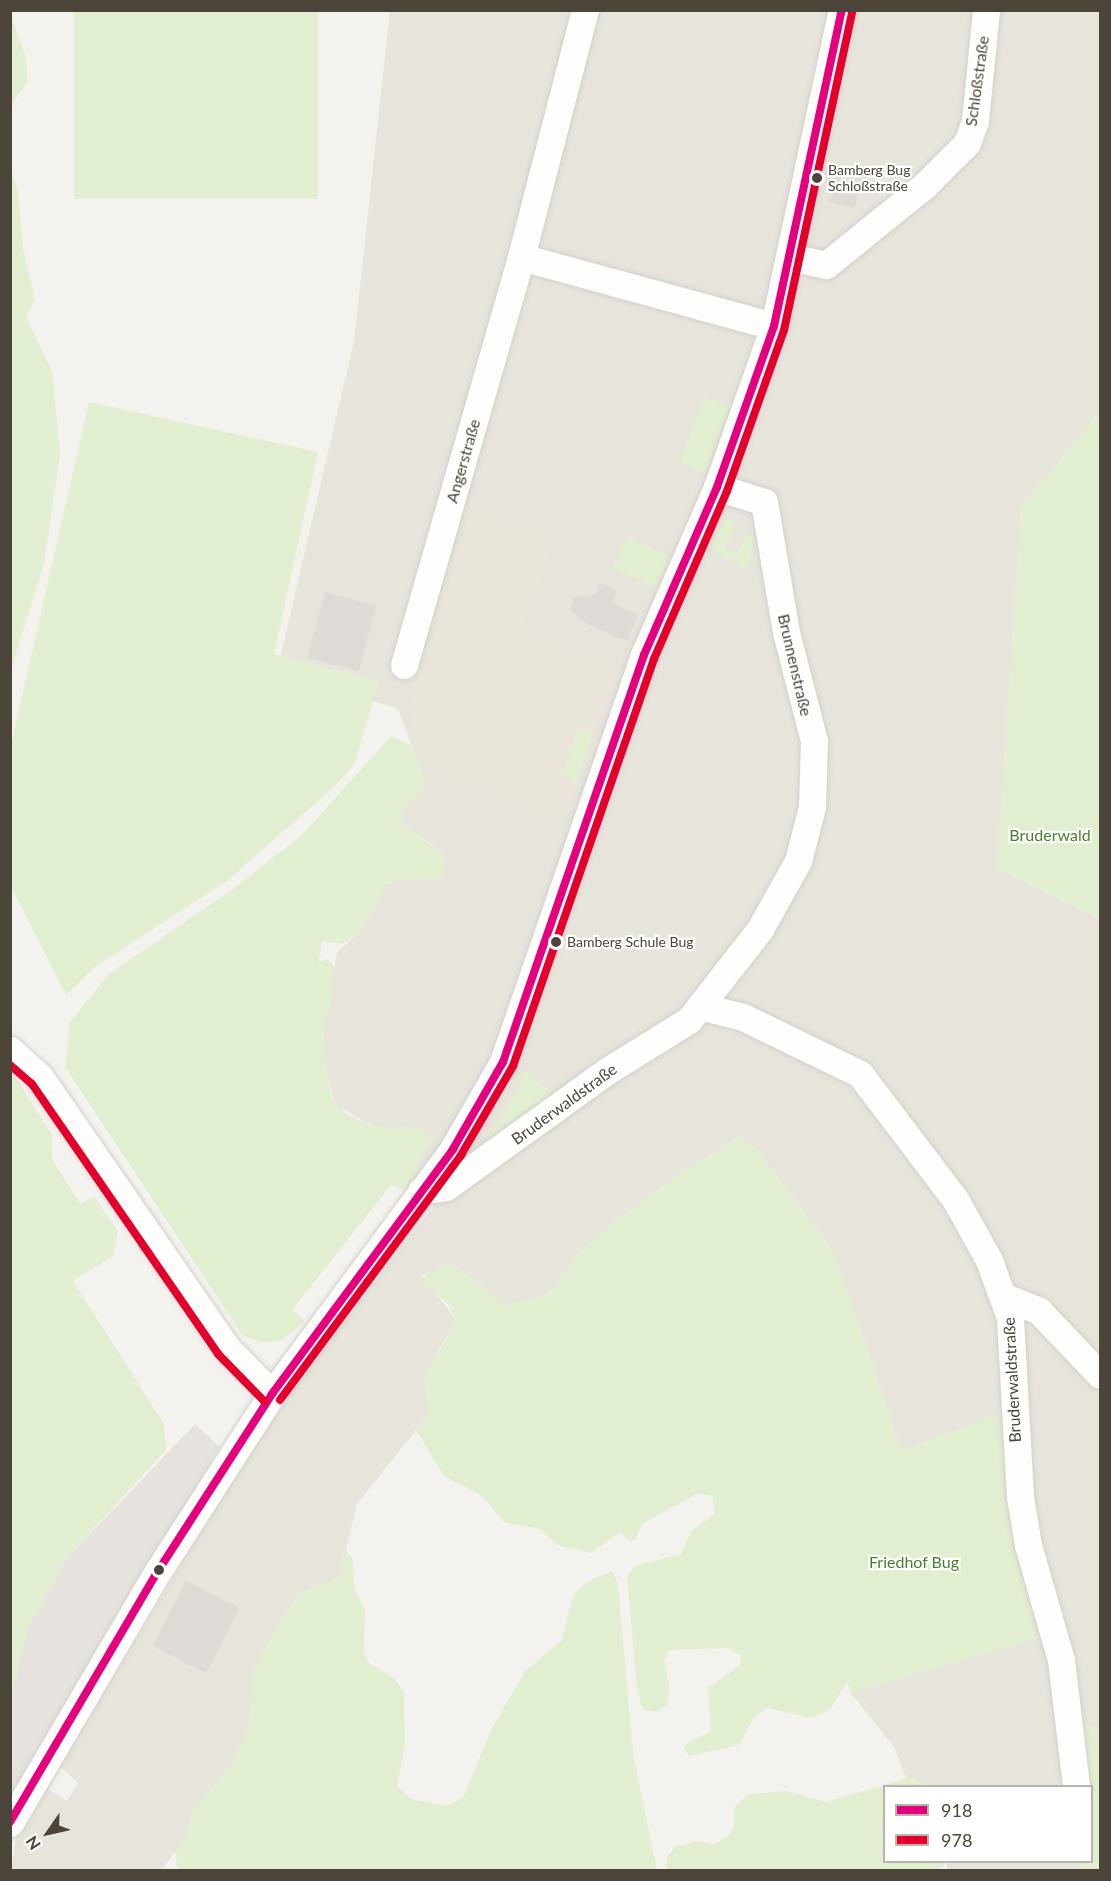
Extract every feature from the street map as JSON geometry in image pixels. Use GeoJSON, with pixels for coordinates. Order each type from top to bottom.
{"type":"FeatureCollection","features":[{"type":"Feature","properties":{"kind":"street","name":"Angerstraße"},"geometry":{"type":"LineString","coordinates":[[404,665],[521,257],[585,10]]}},
{"type":"Feature","properties":{"kind":"street"},"geometry":{"type":"LineString","coordinates":[[10,1823],[158,1571],[272,1394],[421,1191],[483,1102],[503,1062],[644,655],[717,487],[774,326],[791,257],[842,10]]}},
{"type":"Feature","properties":{"kind":"street","name":"Schloßstraße"},"geometry":{"type":"LineString","coordinates":[[791,257],[826,265],[953,160],[967,142],[975,121],[986,10]]}},
{"type":"Feature","properties":{"kind":"street"},"geometry":{"type":"LineString","coordinates":[[521,257],[774,326]]}},
{"type":"Feature","properties":{"kind":"street","name":"Brunnenstraße"},"geometry":{"type":"LineString","coordinates":[[717,487],[764,502],[788,640],[814,741],[812,807],[792,875]]}},
{"type":"Feature","properties":{"kind":"street","name":"Bruderwaldstraße"},"geometry":{"type":"LineString","coordinates":[[421,1191],[446,1187],[476,1168],[703,1007],[760,929],[792,875]]}},
{"type":"Feature","properties":{"kind":"street","name":"Bruderwaldstraße"},"geometry":{"type":"LineString","coordinates":[[703,1007],[743,1017],[860,1074],[955,1199],[1005,1297],[1020,1497],[1028,1545],[1061,1660],[1076,1785]]}},
{"type":"Feature","properties":{"kind":"street"},"geometry":{"type":"LineString","coordinates":[[10,1050],[40,1077],[227,1348],[272,1394]]}},
{"type":"Feature","properties":{"kind":"street"},"geometry":{"type":"LineString","coordinates":[[1005,1297],[1039,1311],[1101,1375]]}},
{"type":"Feature","properties":{"kind":"shaded area"},"geometry":{"type":"Polygon","coordinates":[[[390,11],[1100,11],[1100,411],[1021,508],[997,868],[1100,919],[1100,1728],[1075,1727],[1079,1785],[927,1785],[906,1778],[894,1747],[851,1693],[847,1681],[901,1450],[835,1254],[760,1153],[741,1136],[684,1171],[607,1228],[578,1254],[554,1289],[537,1299],[504,1305],[455,1265],[422,1275],[457,1321],[438,1351],[426,1397],[428,1415],[357,1504],[339,1579],[299,1593],[260,1657],[252,1678],[249,1725],[233,1764],[193,1813],[185,1839],[161,1870],[11,1870],[16,1838],[263,1429],[434,1206],[412,1181],[419,1158],[432,1142],[422,1128],[375,1127],[336,1105],[327,1076],[323,1030],[337,953],[361,930],[385,886],[396,879],[438,878],[435,846],[401,826],[402,813],[424,778],[398,709],[277,671],[354,341],[390,11]],[[61,1767],[48,1789],[67,1801],[78,1783],[61,1767]]]}},
{"type":"Feature","properties":{"kind":"shaded area"},"geometry":{"type":"Polygon","coordinates":[[[470,512],[554,536],[519,633],[617,665],[564,819],[426,767],[418,757],[411,704],[470,512]]]}},
{"type":"Feature","properties":{"kind":"shaded area"},"geometry":{"type":"Polygon","coordinates":[[[195,1424],[220,1447],[11,1796],[11,1694],[30,1625],[64,1561],[195,1424]]]}},
{"type":"Feature","properties":{"kind":"shaded area"},"geometry":{"type":"Polygon","coordinates":[[[947,1863],[1079,1863],[1079,1870],[947,1870],[947,1863]]]}},
{"type":"Feature","properties":{"kind":"green space"},"geometry":{"type":"Polygon","coordinates":[[[74,11],[318,11],[318,199],[74,199],[74,11]]]}},
{"type":"Feature","properties":{"kind":"green space"},"geometry":{"type":"Polygon","coordinates":[[[11,16],[25,54],[28,81],[11,106],[11,16]]]}},
{"type":"Feature","properties":{"kind":"green space"},"geometry":{"type":"Polygon","coordinates":[[[11,171],[18,190],[23,248],[35,300],[26,317],[52,371],[60,454],[44,564],[11,669],[11,171]]]}},
{"type":"Feature","properties":{"kind":"green space"},"geometry":{"type":"Polygon","coordinates":[[[704,397],[729,406],[705,472],[680,463],[704,397]]]}},
{"type":"Feature","properties":{"kind":"green space"},"geometry":{"type":"Polygon","coordinates":[[[89,402],[318,452],[274,654],[379,681],[354,765],[336,785],[228,880],[95,967],[66,995],[11,886],[10,749],[89,402]]]}},
{"type":"Feature","properties":{"kind":"green space","name":"Bruderwald"},"geometry":{"type":"Polygon","coordinates":[[[1100,411],[1100,919],[997,868],[1021,508],[1100,411]]]}},
{"type":"Feature","properties":{"kind":"green space"},"geometry":{"type":"Polygon","coordinates":[[[728,517],[735,525],[725,548],[737,554],[747,532],[754,533],[749,570],[709,550],[728,517]]]}},
{"type":"Feature","properties":{"kind":"green space"},"geometry":{"type":"Polygon","coordinates":[[[627,537],[669,556],[655,587],[613,568],[627,537]]]}},
{"type":"Feature","properties":{"kind":"green space"},"geometry":{"type":"Polygon","coordinates":[[[581,731],[593,734],[577,783],[563,775],[576,734],[581,731]]]}},
{"type":"Feature","properties":{"kind":"green space"},"geometry":{"type":"Polygon","coordinates":[[[391,736],[411,745],[424,778],[423,787],[402,813],[401,826],[441,851],[447,869],[438,878],[389,882],[361,931],[343,944],[322,941],[318,962],[328,959],[333,964],[334,988],[323,1030],[327,1076],[332,1099],[348,1115],[375,1127],[422,1128],[432,1142],[419,1158],[409,1191],[391,1185],[292,1310],[305,1321],[281,1341],[261,1342],[243,1336],[65,1067],[70,1022],[109,974],[233,889],[302,835],[391,736]]]}},
{"type":"Feature","properties":{"kind":"green space"},"geometry":{"type":"Polygon","coordinates":[[[523,1070],[561,1101],[470,1165],[518,1090],[523,1070]]]}},
{"type":"Feature","properties":{"kind":"green space"},"geometry":{"type":"Polygon","coordinates":[[[10,1077],[15,1077],[52,1135],[52,1159],[80,1204],[94,1196],[118,1232],[113,1256],[73,1281],[164,1424],[166,1450],[64,1561],[30,1625],[11,1694],[10,1077]]]}},
{"type":"Feature","properties":{"kind":"green space","name":"Friedhof Bug"},"geometry":{"type":"Polygon","coordinates":[[[741,1136],[760,1153],[835,1254],[901,1450],[1006,1412],[1010,1505],[1039,1638],[851,1693],[847,1681],[830,1710],[812,1718],[767,1708],[754,1718],[739,1745],[689,1756],[683,1746],[711,1731],[708,1688],[739,1666],[742,1656],[728,1648],[670,1650],[664,1661],[670,1690],[666,1706],[656,1712],[643,1710],[637,1689],[627,1576],[635,1566],[681,1554],[691,1531],[715,1514],[712,1496],[698,1493],[642,1524],[635,1540],[629,1541],[620,1532],[591,1553],[557,1545],[540,1529],[504,1522],[482,1496],[444,1476],[416,1430],[428,1415],[424,1377],[457,1321],[448,1304],[420,1279],[443,1265],[455,1265],[504,1305],[537,1299],[554,1289],[578,1254],[607,1228],[684,1171],[741,1136]]]}},
{"type":"Feature","properties":{"kind":"green space"},"geometry":{"type":"Polygon","coordinates":[[[344,1548],[352,1558],[354,1587],[365,1612],[364,1653],[369,1663],[394,1678],[404,1692],[405,1744],[397,1786],[411,1799],[446,1806],[463,1798],[491,1730],[526,1670],[561,1641],[574,1594],[588,1581],[612,1571],[618,1584],[633,1753],[657,1870],[178,1870],[175,1851],[185,1839],[195,1807],[233,1764],[249,1725],[252,1678],[260,1657],[299,1593],[339,1579],[344,1548]]]}},
{"type":"Feature","properties":{"kind":"green space"},"geometry":{"type":"Polygon","coordinates":[[[1075,1727],[1100,1728],[1100,1870],[1079,1870],[1079,1863],[1093,1863],[1093,1785],[1079,1785],[1075,1727]]]}},
{"type":"Feature","properties":{"kind":"green space"},"geometry":{"type":"Polygon","coordinates":[[[911,1777],[928,1785],[884,1785],[911,1777]]]}},
{"type":"Feature","properties":{"kind":"green space"},"geometry":{"type":"Polygon","coordinates":[[[883,1785],[883,1863],[946,1863],[938,1870],[666,1870],[667,1857],[675,1847],[696,1841],[714,1844],[728,1837],[734,1826],[734,1807],[749,1794],[787,1791],[826,1802],[883,1785]]]}},
{"type":"Feature","properties":{"kind":"building"},"geometry":{"type":"Polygon","coordinates":[[[836,173],[861,179],[855,208],[829,202],[836,173]]]}},
{"type":"Feature","properties":{"kind":"building"},"geometry":{"type":"Polygon","coordinates":[[[600,583],[617,590],[612,603],[638,615],[627,641],[587,624],[571,611],[574,597],[595,595],[600,583]]]}},
{"type":"Feature","properties":{"kind":"building"},"geometry":{"type":"Polygon","coordinates":[[[325,592],[376,606],[359,671],[307,658],[325,592]]]}},
{"type":"Feature","properties":{"kind":"building"},"geometry":{"type":"Polygon","coordinates":[[[186,1581],[239,1608],[206,1673],[153,1646],[186,1581]]]}},
{"type":"Feature","properties":{"kind":"transit line","name":"918"},"geometry":{"type":"LineString","coordinates":[[10,1822],[158,1571],[272,1394],[453,1149],[503,1062],[644,655],[717,487],[774,326],[842,10]]}},
{"type":"Feature","properties":{"kind":"transit line","name":"978"},"geometry":{"type":"LineString","coordinates":[[280,1400],[461,1155],[513,1066],[654,659],[727,491],[784,330],[852,12]]}},
{"type":"Feature","properties":{"kind":"transit line","name":"978"},"geometry":{"type":"LineString","coordinates":[[10,1065],[32,1084],[218,1354],[264,1401]]}},
{"type":"Feature","properties":{"kind":"place","name":"Bamberg Bug Schloßstraße"},"geometry":{"type":"Point","coordinates":[817,178]}},
{"type":"Feature","properties":{"kind":"place","name":"Bamberg Schule Bug"},"geometry":{"type":"Point","coordinates":[556,942]}}]}
